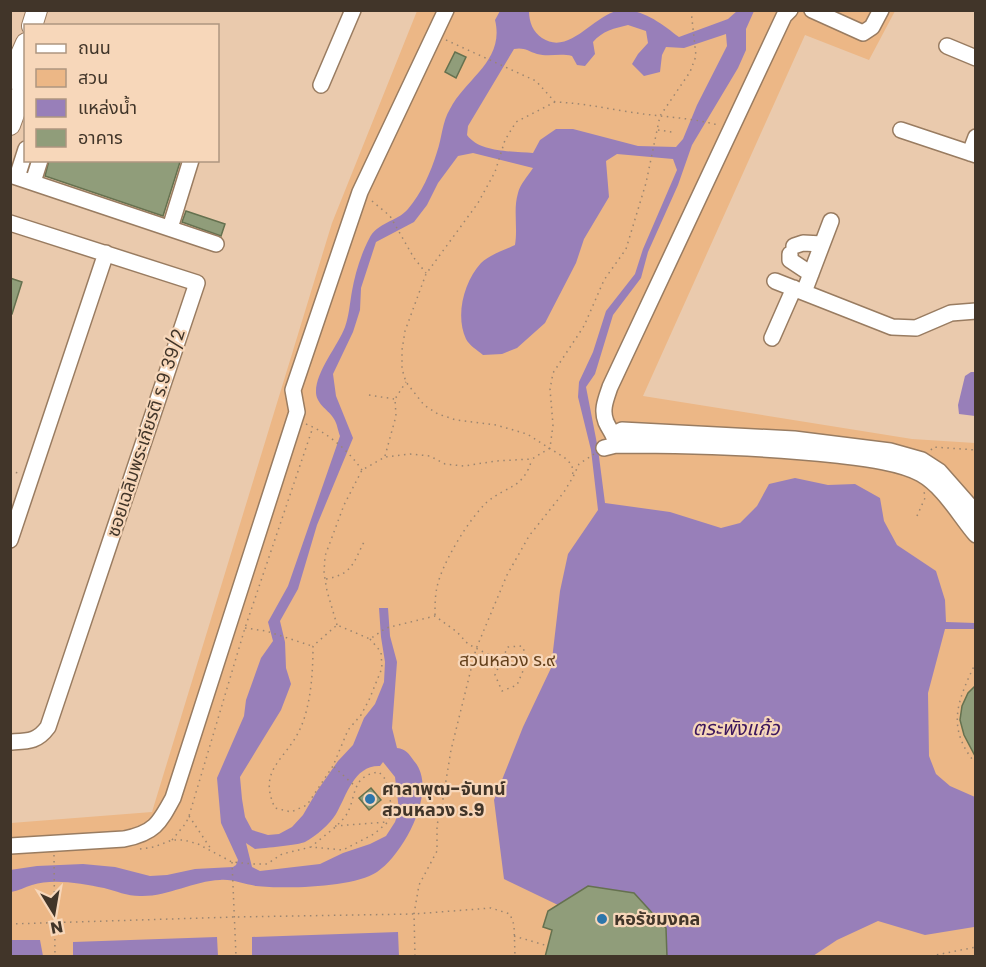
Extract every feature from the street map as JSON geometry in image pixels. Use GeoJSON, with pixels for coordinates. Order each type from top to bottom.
{"type":"FeatureCollection","features":[{"type":"Feature","properties":{"kind":"main road"},"geometry":{"type":"LineString","coordinates":[[10,80],[24,48]]}},
{"type":"Feature","properties":{"kind":"main road"},"geometry":{"type":"LineString","coordinates":[[10,125],[22,106]]}},
{"type":"Feature","properties":{"kind":"street"},"geometry":{"type":"LineString","coordinates":[[321,85],[353,10]]}},
{"type":"Feature","properties":{"kind":"street"},"geometry":{"type":"LineString","coordinates":[[10,846],[142,835],[156,826],[173,798],[295,419],[297,412],[293,390],[360,192],[446,10]]}},
{"type":"Feature","properties":{"kind":"street"},"geometry":{"type":"LineString","coordinates":[[612,442],[604,405],[610,387],[784,16],[790,10]]}},
{"type":"Feature","properties":{"kind":"street"},"geometry":{"type":"LineString","coordinates":[[812,10],[863,33],[872,27],[881,10]]}},
{"type":"Feature","properties":{"kind":"street"},"geometry":{"type":"LineString","coordinates":[[947,46],[975,58]]}},
{"type":"Feature","properties":{"kind":"street"},"geometry":{"type":"LineString","coordinates":[[901,130],[973,154],[975,137]]}},
{"type":"Feature","properties":{"kind":"street"},"geometry":{"type":"LineString","coordinates":[[24,154],[14,176],[216,244]]}},
{"type":"Feature","properties":{"kind":"street"},"geometry":{"type":"LineString","coordinates":[[33,182],[39,162]]}},
{"type":"Feature","properties":{"kind":"street"},"geometry":{"type":"LineString","coordinates":[[170,228],[190,162]]}},
{"type":"Feature","properties":{"kind":"street"},"geometry":{"type":"LineString","coordinates":[[771,338],[811,274],[831,221]]}},
{"type":"Feature","properties":{"kind":"street","name":"ซอยเฉลิมพระเกียรติ ร.9 39/2"},"geometry":{"type":"LineString","coordinates":[[10,223],[196,283],[48,727],[41,736],[31,740],[10,742]]}},
{"type":"Feature","properties":{"kind":"street"},"geometry":{"type":"LineString","coordinates":[[811,274],[790,260],[792,250],[803,243],[822,244]]}},
{"type":"Feature","properties":{"kind":"street"},"geometry":{"type":"LineString","coordinates":[[10,540],[106,253]]}},
{"type":"Feature","properties":{"kind":"street"},"geometry":{"type":"LineString","coordinates":[[775,281],[892,327],[916,328],[951,313],[975,311]]}},
{"type":"Feature","properties":{"kind":"street"},"geometry":{"type":"LineString","coordinates":[[612,442],[622,430],[794,439],[890,451],[921,466],[939,471],[975,513]]}},
{"type":"Feature","properties":{"kind":"street"},"geometry":{"type":"LineString","coordinates":[[921,466],[975,535]]}},
{"type":"Feature","properties":{"kind":"path"},"geometry":{"type":"LineString","coordinates":[[550,448],[553,407],[550,389],[553,373],[584,327],[604,280],[626,249],[650,166],[660,116],[690,72],[696,56],[695,30],[691,11],[696,10]]}},
{"type":"Feature","properties":{"kind":"path"},"geometry":{"type":"LineString","coordinates":[[435,33],[447,41],[536,81],[555,102]]}},
{"type":"Feature","properties":{"kind":"path"},"geometry":{"type":"LineString","coordinates":[[573,477],[572,465],[527,434],[480,422],[456,420],[438,414],[424,405],[406,382],[402,369],[405,331],[426,274],[488,187],[505,140],[516,122],[555,102],[579,103],[710,123]]}},
{"type":"Feature","properties":{"kind":"path"},"geometry":{"type":"LineString","coordinates":[[657,130],[672,132]]}},
{"type":"Feature","properties":{"kind":"path"},"geometry":{"type":"LineString","coordinates":[[360,192],[390,216],[426,274]]}},
{"type":"Feature","properties":{"kind":"path"},"geometry":{"type":"LineString","coordinates":[[385,457],[396,416],[395,399],[406,382]]}},
{"type":"Feature","properties":{"kind":"path"},"geometry":{"type":"LineString","coordinates":[[369,395],[383,399],[395,399]]}},
{"type":"Feature","properties":{"kind":"path"},"geometry":{"type":"LineString","coordinates":[[295,419],[335,441],[362,470]]}},
{"type":"Feature","properties":{"kind":"path"},"geometry":{"type":"LineString","coordinates":[[172,840],[186,824],[189,816],[245,628],[313,427]]}},
{"type":"Feature","properties":{"kind":"path"},"geometry":{"type":"LineString","coordinates":[[415,957],[414,914],[419,885],[438,851],[437,825],[476,649],[507,575],[529,536],[573,477],[579,464],[612,442]]}},
{"type":"Feature","properties":{"kind":"path"},"geometry":{"type":"LineString","coordinates":[[917,516],[925,498],[921,466],[933,447],[975,450]]}},
{"type":"Feature","properties":{"kind":"path"},"geometry":{"type":"LineString","coordinates":[[337,625],[313,646],[312,672],[300,729],[292,744],[279,757],[272,773],[268,793],[275,808],[291,812],[307,805],[333,766],[348,730],[362,714],[382,668],[381,652],[370,639],[337,625],[331,610],[325,580],[325,556],[344,505],[362,470],[385,457],[410,454],[429,456],[445,464],[464,466],[496,460],[532,459],[550,448]]}},
{"type":"Feature","properties":{"kind":"path"},"geometry":{"type":"LineString","coordinates":[[435,616],[437,585],[464,532],[475,515],[489,501],[517,484],[528,472],[532,459]]}},
{"type":"Feature","properties":{"kind":"path"},"geometry":{"type":"LineString","coordinates":[[325,580],[339,577],[349,571],[365,540]]}},
{"type":"Feature","properties":{"kind":"path"},"geometry":{"type":"LineString","coordinates":[[370,639],[386,628],[435,616]]}},
{"type":"Feature","properties":{"kind":"path"},"geometry":{"type":"LineString","coordinates":[[435,616],[476,649],[501,661]]}},
{"type":"Feature","properties":{"kind":"path"},"geometry":{"type":"LineString","coordinates":[[245,628],[287,637],[313,646]]}},
{"type":"Feature","properties":{"kind":"path"},"geometry":{"type":"LineString","coordinates":[[522,646],[528,659],[517,685],[502,691],[495,675],[501,661],[508,647],[522,646]]}},
{"type":"Feature","properties":{"kind":"path"},"geometry":{"type":"LineString","coordinates":[[975,662],[957,707],[957,727],[975,764]]}},
{"type":"Feature","properties":{"kind":"path"},"geometry":{"type":"LineString","coordinates":[[333,766],[355,785]]}},
{"type":"Feature","properties":{"kind":"path"},"geometry":{"type":"LineString","coordinates":[[138,849],[153,847],[172,840],[184,840],[198,844],[233,862],[253,864],[267,864],[282,854],[311,847],[343,850],[374,834],[388,822],[392,809],[386,780],[379,772],[371,773],[355,785],[345,817],[311,847]]}},
{"type":"Feature","properties":{"kind":"path"},"geometry":{"type":"LineString","coordinates":[[189,816],[211,850]]}},
{"type":"Feature","properties":{"kind":"path"},"geometry":{"type":"LineString","coordinates":[[335,826],[388,822]]}},
{"type":"Feature","properties":{"kind":"path"},"geometry":{"type":"LineString","coordinates":[[55,852],[53,863],[55,957]]}},
{"type":"Feature","properties":{"kind":"path"},"geometry":{"type":"LineString","coordinates":[[233,862],[236,957]]}},
{"type":"Feature","properties":{"kind":"path"},"geometry":{"type":"LineString","coordinates":[[10,924],[414,914],[491,908],[510,914],[514,924],[515,957]]}},
{"type":"Feature","properties":{"kind":"path"},"geometry":{"type":"LineString","coordinates":[[514,936],[548,946]]}},
{"type":"Feature","properties":{"kind":"path"},"geometry":{"type":"LineString","coordinates":[[931,957],[975,947]]}},
{"type":"Feature","properties":{"kind":"green space","name":"สวนหลวง ร.๙"},"geometry":{"type":"Polygon","coordinates":[[[417,11],[895,11],[869,60],[805,35],[643,396],[912,439],[975,443],[975,956],[11,956],[11,823],[152,812],[332,223],[417,11]]]}},
{"type":"Feature","properties":{"kind":"water","name":"ตระพังแก้ว"},"geometry":{"type":"Polygon","coordinates":[[[626,10],[642,14],[679,37],[728,19],[737,11],[754,11],[746,29],[746,50],[738,68],[692,145],[678,185],[648,252],[641,278],[613,315],[595,374],[586,387],[598,449],[605,503],[670,512],[721,528],[740,523],[757,506],[769,484],[795,478],[828,485],[855,484],[880,498],[884,521],[897,545],[936,571],[945,600],[946,622],[975,623],[975,629],[945,629],[928,693],[929,756],[936,774],[950,786],[975,797],[974,927],[925,935],[878,921],[837,940],[813,956],[667,956],[666,928],[634,893],[588,886],[558,905],[504,879],[494,800],[523,727],[551,668],[560,591],[568,554],[598,510],[591,450],[578,397],[579,382],[593,352],[606,311],[635,274],[643,249],[677,170],[673,159],[617,154],[606,161],[609,197],[584,239],[576,263],[545,323],[517,348],[502,354],[483,355],[466,339],[461,320],[463,299],[470,280],[481,263],[515,245],[517,199],[520,186],[533,168],[473,153],[458,156],[414,222],[376,242],[361,288],[360,310],[353,332],[333,374],[336,396],[353,438],[317,525],[298,589],[280,621],[285,642],[286,668],[291,684],[281,710],[240,777],[242,799],[245,817],[252,830],[268,835],[279,834],[292,827],[303,815],[338,761],[353,745],[364,718],[375,704],[384,682],[385,662],[379,608],[388,608],[390,636],[397,662],[392,728],[397,748],[409,754],[421,773],[423,788],[415,820],[398,851],[377,872],[366,877],[318,886],[268,887],[220,880],[150,896],[140,896],[68,882],[49,882],[11,892],[10,870],[37,866],[83,864],[115,867],[150,876],[236,865],[238,860],[221,823],[217,778],[244,716],[246,700],[261,658],[273,641],[268,622],[288,586],[340,436],[335,421],[317,397],[319,376],[345,327],[355,278],[366,245],[377,229],[408,209],[421,190],[435,160],[447,114],[482,68],[494,47],[497,34],[495,20],[500,11],[529,11],[532,26],[539,36],[552,42],[562,42],[581,33],[608,14],[617,11],[626,10]],[[628,25],[600,35],[593,42],[595,54],[585,66],[577,65],[572,56],[541,55],[523,49],[514,49],[468,126],[467,135],[473,141],[488,148],[533,153],[540,140],[556,129],[573,129],[638,146],[676,147],[683,139],[697,105],[727,46],[726,34],[684,48],[666,47],[662,55],[660,72],[644,76],[632,64],[648,43],[646,31],[628,25]],[[383,762],[380,766],[364,770],[352,782],[333,818],[322,830],[305,842],[255,849],[246,843],[252,867],[260,871],[320,864],[386,836],[399,810],[395,777],[383,762]]]}},
{"type":"Feature","properties":{"kind":"water"},"geometry":{"type":"Polygon","coordinates":[[[975,372],[975,416],[959,414],[958,405],[965,376],[975,372]]]}},
{"type":"Feature","properties":{"kind":"water"},"geometry":{"type":"Polygon","coordinates":[[[398,932],[399,956],[252,956],[252,937],[398,932]]]}},
{"type":"Feature","properties":{"kind":"water"},"geometry":{"type":"Polygon","coordinates":[[[217,937],[218,956],[73,956],[73,942],[217,937]]]}},
{"type":"Feature","properties":{"kind":"water"},"geometry":{"type":"Polygon","coordinates":[[[11,940],[40,940],[43,956],[11,956],[11,940]]]}},
{"type":"Feature","properties":{"kind":"building"},"geometry":{"type":"Polygon","coordinates":[[[455,52],[466,57],[456,78],[445,72],[455,52]]]}},
{"type":"Feature","properties":{"kind":"building"},"geometry":{"type":"Polygon","coordinates":[[[48,162],[180,162],[163,216],[45,176],[48,162]]]}},
{"type":"Feature","properties":{"kind":"building"},"geometry":{"type":"Polygon","coordinates":[[[186,211],[225,224],[221,236],[182,222],[186,211]]]}},
{"type":"Feature","properties":{"kind":"building"},"geometry":{"type":"Polygon","coordinates":[[[10,278],[22,282],[12,314],[10,314],[10,278]]]}},
{"type":"Feature","properties":{"kind":"building"},"geometry":{"type":"Polygon","coordinates":[[[975,686],[975,756],[964,735],[960,720],[962,706],[968,693],[975,686]]]}},
{"type":"Feature","properties":{"kind":"building","name":"ศาลาพุฒ-จันทน์ สวนหลวง ร.9"},"geometry":{"type":"Polygon","coordinates":[[[371,788],[381,800],[369,810],[359,798],[371,788]]]}},
{"type":"Feature","properties":{"kind":"building","name":"หอรัชมงคล"},"geometry":{"type":"Polygon","coordinates":[[[588,886],[634,893],[666,928],[667,957],[545,957],[552,930],[543,927],[548,911],[588,886]]]}},
{"type":"Feature","properties":{"kind":"place","name":"ศาลาพุฒ-จันทน์ สวนหลวง ร.9"},"geometry":{"type":"Point","coordinates":[370,799]}},
{"type":"Feature","properties":{"kind":"place","name":"หอรัชมงคล"},"geometry":{"type":"Point","coordinates":[602,919]}}]}
